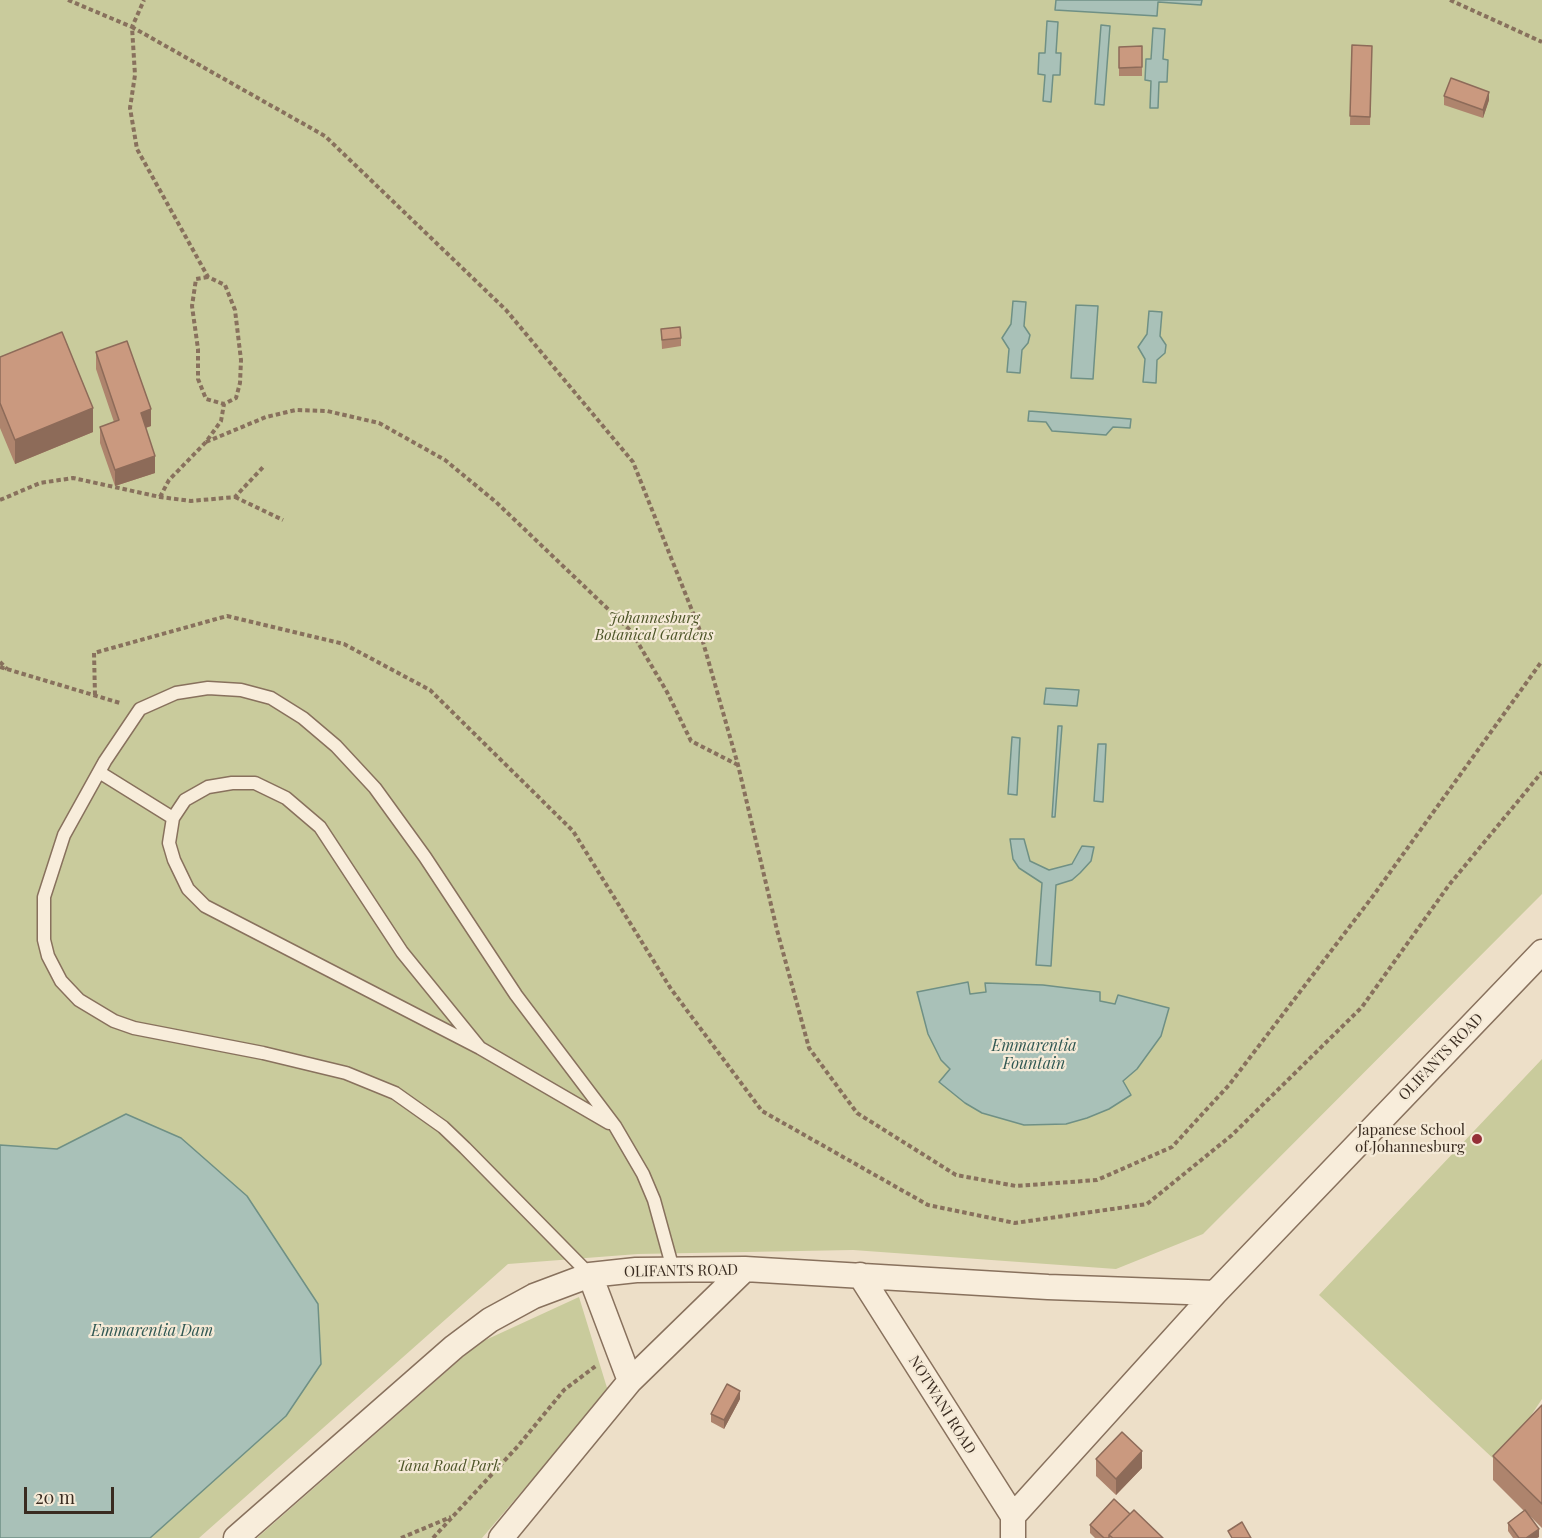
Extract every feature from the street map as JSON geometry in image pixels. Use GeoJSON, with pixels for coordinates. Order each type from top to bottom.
{"type":"FeatureCollection","features":[{"type":"Feature","properties":{"kind":"street","name":"OLIFANTS ROAD"},"geometry":{"type":"LineString","coordinates":[[1013,1527],[1215,1293],[1542,952]]}},
{"type":"Feature","properties":{"kind":"street","name":"OLIFANTS ROAD"},"geometry":{"type":"LineString","coordinates":[[236,1538],[454,1347],[490,1320],[534,1296],[590,1275],[636,1270],[745,1269],[1048,1287],[1215,1293]]}},
{"type":"Feature","properties":{"kind":"street"},"geometry":{"type":"LineString","coordinates":[[501,1538],[630,1381],[745,1269]]}},
{"type":"Feature","properties":{"kind":"street"},"geometry":{"type":"LineString","coordinates":[[590,1275],[630,1381]]}},
{"type":"Feature","properties":{"kind":"street","name":"NOTWANI ROAD"},"geometry":{"type":"LineString","coordinates":[[860,1275],[1013,1527]]}},
{"type":"Feature","properties":{"kind":"lane"},"geometry":{"type":"LineString","coordinates":[[590,1275],[443,1127],[395,1093],[346,1072],[134,1028],[114,1021],[79,1000],[61,981],[48,956],[42,924],[44,897],[64,835],[99,772],[140,709],[176,693],[208,688],[242,690],[272,698],[303,718],[336,746],[375,788],[425,857],[516,995],[615,1126],[650,1192],[673,1269]]}},
{"type":"Feature","properties":{"kind":"lane"},"geometry":{"type":"LineString","coordinates":[[99,772],[173,818]]}},
{"type":"Feature","properties":{"kind":"lane"},"geometry":{"type":"LineString","coordinates":[[480,1048],[402,952],[320,827],[286,798],[255,783],[208,787],[186,800],[173,818],[169,843],[174,860],[188,889],[205,906],[480,1048],[615,1126]]}},
{"type":"Feature","properties":{"kind":"path"},"geometry":{"type":"LineString","coordinates":[[68,0],[132,27],[325,136],[506,310],[633,462],[699,628],[738,765],[777,930],[809,1048],[857,1113],[956,1175],[1016,1186],[1097,1180],[1172,1147],[1229,1085],[1373,896],[1542,662]]}},
{"type":"Feature","properties":{"kind":"path"},"geometry":{"type":"LineString","coordinates":[[144,0],[132,27],[135,75],[130,108],[137,149],[208,277]]}},
{"type":"Feature","properties":{"kind":"path"},"geometry":{"type":"LineString","coordinates":[[1450,0],[1542,42]]}},
{"type":"Feature","properties":{"kind":"path"},"geometry":{"type":"LineString","coordinates":[[208,277],[225,285],[235,310],[241,360],[240,383],[236,398],[224,404],[206,399],[198,379],[198,349],[192,306],[196,279],[208,277]]}},
{"type":"Feature","properties":{"kind":"path"},"geometry":{"type":"LineString","coordinates":[[160,498],[169,480],[206,442],[221,421],[224,404]]}},
{"type":"Feature","properties":{"kind":"path"},"geometry":{"type":"LineString","coordinates":[[206,442],[266,417],[296,410],[327,411],[379,423],[445,460],[496,502],[631,631],[667,692],[691,741],[738,765]]}},
{"type":"Feature","properties":{"kind":"path"},"geometry":{"type":"LineString","coordinates":[[235,497],[264,466]]}},
{"type":"Feature","properties":{"kind":"path"},"geometry":{"type":"LineString","coordinates":[[0,500],[40,483],[73,478],[160,498],[191,501],[235,497],[283,520]]}},
{"type":"Feature","properties":{"kind":"path"},"geometry":{"type":"LineString","coordinates":[[95,695],[94,653],[227,616],[344,644],[430,690],[573,831],[671,989],[762,1111],[928,1205],[1015,1223],[1147,1204],[1232,1135],[1362,1006],[1449,885],[1542,772]]}},
{"type":"Feature","properties":{"kind":"path"},"geometry":{"type":"LineString","coordinates":[[0,662],[7,669]]}},
{"type":"Feature","properties":{"kind":"path"},"geometry":{"type":"LineString","coordinates":[[0,668],[140,709]]}},
{"type":"Feature","properties":{"kind":"path"},"geometry":{"type":"LineString","coordinates":[[433,1538],[518,1446],[564,1390],[617,1350]]}},
{"type":"Feature","properties":{"kind":"path"},"geometry":{"type":"LineString","coordinates":[[401,1538],[454,1515]]}},
{"type":"Feature","properties":{"kind":"green space","name":"Johannesburg Botanical Gardens"},"geometry":{"type":"Polygon","coordinates":[[[0,0],[1542,0],[1542,894],[1203,1234],[1116,1269],[853,1250],[638,1254],[508,1264],[199,1538],[0,1538],[0,0]]]}},
{"type":"Feature","properties":{"kind":"green space","name":"Japanese School of Johannesburg"},"geometry":{"type":"Polygon","coordinates":[[[1542,1059],[1542,1399],[1499,1464],[1319,1295],[1542,1059]]]}},
{"type":"Feature","properties":{"kind":"green space","name":"Tana Road Park"},"geometry":{"type":"Polygon","coordinates":[[[579,1297],[608,1391],[482,1538],[257,1538],[479,1343],[579,1297]]]}},
{"type":"Feature","properties":{"kind":"water"},"geometry":{"type":"Polygon","coordinates":[[[1056,0],[1202,0],[1201,5],[1158,2],[1157,16],[1055,10],[1056,0]]]}},
{"type":"Feature","properties":{"kind":"water"},"geometry":{"type":"Polygon","coordinates":[[[1047,21],[1058,22],[1056,53],[1061,53],[1060,75],[1053,75],[1051,102],[1043,101],[1045,75],[1038,74],[1039,53],[1045,53],[1047,21]]]}},
{"type":"Feature","properties":{"kind":"water"},"geometry":{"type":"Polygon","coordinates":[[[1101,25],[1110,26],[1104,105],[1095,104],[1101,25]]]}},
{"type":"Feature","properties":{"kind":"water"},"geometry":{"type":"Polygon","coordinates":[[[1153,28],[1165,29],[1163,59],[1168,60],[1167,82],[1159,82],[1158,108],[1150,108],[1151,81],[1145,80],[1146,59],[1151,59],[1153,28]]]}},
{"type":"Feature","properties":{"kind":"water"},"geometry":{"type":"Polygon","coordinates":[[[1013,301],[1026,302],[1024,326],[1030,335],[1028,343],[1022,350],[1020,373],[1007,372],[1009,349],[1002,338],[1011,324],[1013,301]]]}},
{"type":"Feature","properties":{"kind":"water"},"geometry":{"type":"Polygon","coordinates":[[[1076,305],[1098,306],[1093,379],[1071,378],[1076,305]]]}},
{"type":"Feature","properties":{"kind":"water"},"geometry":{"type":"Polygon","coordinates":[[[1149,311],[1162,312],[1160,336],[1166,345],[1165,353],[1157,360],[1156,383],[1143,382],[1145,359],[1138,347],[1147,334],[1149,311]]]}},
{"type":"Feature","properties":{"kind":"water"},"geometry":{"type":"Polygon","coordinates":[[[1029,411],[1131,419],[1130,428],[1113,427],[1106,435],[1052,431],[1046,422],[1028,421],[1029,411]]]}},
{"type":"Feature","properties":{"kind":"water"},"geometry":{"type":"Polygon","coordinates":[[[1046,688],[1079,690],[1077,706],[1044,704],[1046,688]]]}},
{"type":"Feature","properties":{"kind":"water"},"geometry":{"type":"Polygon","coordinates":[[[1058,726],[1062,726],[1055,817],[1052,817],[1058,726]]]}},
{"type":"Feature","properties":{"kind":"water"},"geometry":{"type":"Polygon","coordinates":[[[1012,737],[1020,738],[1017,795],[1008,794],[1012,737]]]}},
{"type":"Feature","properties":{"kind":"water"},"geometry":{"type":"Polygon","coordinates":[[[1098,744],[1106,744],[1103,802],[1094,801],[1098,744]]]}},
{"type":"Feature","properties":{"kind":"water"},"geometry":{"type":"Polygon","coordinates":[[[1010,839],[1024,839],[1030,861],[1049,870],[1072,864],[1082,846],[1094,847],[1091,861],[1080,873],[1072,880],[1056,885],[1051,966],[1036,965],[1042,883],[1019,868],[1013,859],[1010,839]]]}},
{"type":"Feature","properties":{"kind":"water","name":"Emmarentia Fountain"},"geometry":{"type":"Polygon","coordinates":[[[968,982],[970,994],[986,992],[985,983],[1043,985],[1100,992],[1100,1001],[1115,1004],[1118,995],[1169,1008],[1161,1036],[1137,1069],[1123,1081],[1131,1095],[1109,1109],[1066,1124],[1024,1125],[982,1113],[965,1103],[939,1082],[950,1069],[941,1060],[928,1034],[917,992],[968,982]]]}},
{"type":"Feature","properties":{"kind":"water","name":"Emmarentia Dam"},"geometry":{"type":"Polygon","coordinates":[[[126,1114],[181,1138],[247,1196],[318,1304],[321,1364],[286,1416],[150,1538],[0,1538],[0,1145],[57,1149],[126,1114]]]}},
{"type":"Feature","properties":{"kind":"building"},"geometry":{"type":"Polygon","coordinates":[[[1352,45],[1372,46],[1370,117],[1350,116],[1352,45]]]}},
{"type":"Feature","properties":{"kind":"building"},"geometry":{"type":"Polygon","coordinates":[[[1142,46],[1142,67],[1119,68],[1119,47],[1142,46]]]}},
{"type":"Feature","properties":{"kind":"building"},"geometry":{"type":"Polygon","coordinates":[[[1451,78],[1489,92],[1483,110],[1444,96],[1451,78]]]}},
{"type":"Feature","properties":{"kind":"building"},"geometry":{"type":"Polygon","coordinates":[[[680,327],[681,338],[662,340],[661,329],[680,327]]]}},
{"type":"Feature","properties":{"kind":"building"},"geometry":{"type":"Polygon","coordinates":[[[62,332],[93,408],[15,440],[0,403],[0,357],[62,332]]]}},
{"type":"Feature","properties":{"kind":"building"},"geometry":{"type":"Polygon","coordinates":[[[127,341],[151,409],[141,413],[155,456],[115,470],[100,427],[119,420],[96,352],[127,341]]]}},
{"type":"Feature","properties":{"kind":"building"},"geometry":{"type":"Polygon","coordinates":[[[727,1384],[740,1391],[724,1420],[711,1414],[727,1384]]]}},
{"type":"Feature","properties":{"kind":"building"},"geometry":{"type":"Polygon","coordinates":[[[1542,1405],[1542,1504],[1493,1456],[1542,1405]]]}},
{"type":"Feature","properties":{"kind":"building"},"geometry":{"type":"Polygon","coordinates":[[[1122,1432],[1142,1451],[1116,1479],[1096,1459],[1122,1432]]]}},
{"type":"Feature","properties":{"kind":"building"},"geometry":{"type":"Polygon","coordinates":[[[1114,1499],[1130,1514],[1109,1535],[1109,1538],[1104,1538],[1090,1525],[1114,1499]]]}},
{"type":"Feature","properties":{"kind":"building"},"geometry":{"type":"Polygon","coordinates":[[[1134,1510],[1163,1538],[1113,1538],[1109,1535],[1134,1510]]]}},
{"type":"Feature","properties":{"kind":"building"},"geometry":{"type":"Polygon","coordinates":[[[1525,1510],[1539,1529],[1526,1538],[1519,1538],[1508,1523],[1525,1510]]]}},
{"type":"Feature","properties":{"kind":"building"},"geometry":{"type":"Polygon","coordinates":[[[1242,1522],[1251,1538],[1232,1538],[1228,1531],[1242,1522]]]}},
{"type":"Feature","properties":{"kind":"place","name":"Japanese School of Johannesburg"},"geometry":{"type":"Point","coordinates":[1477,1139]}}]}
